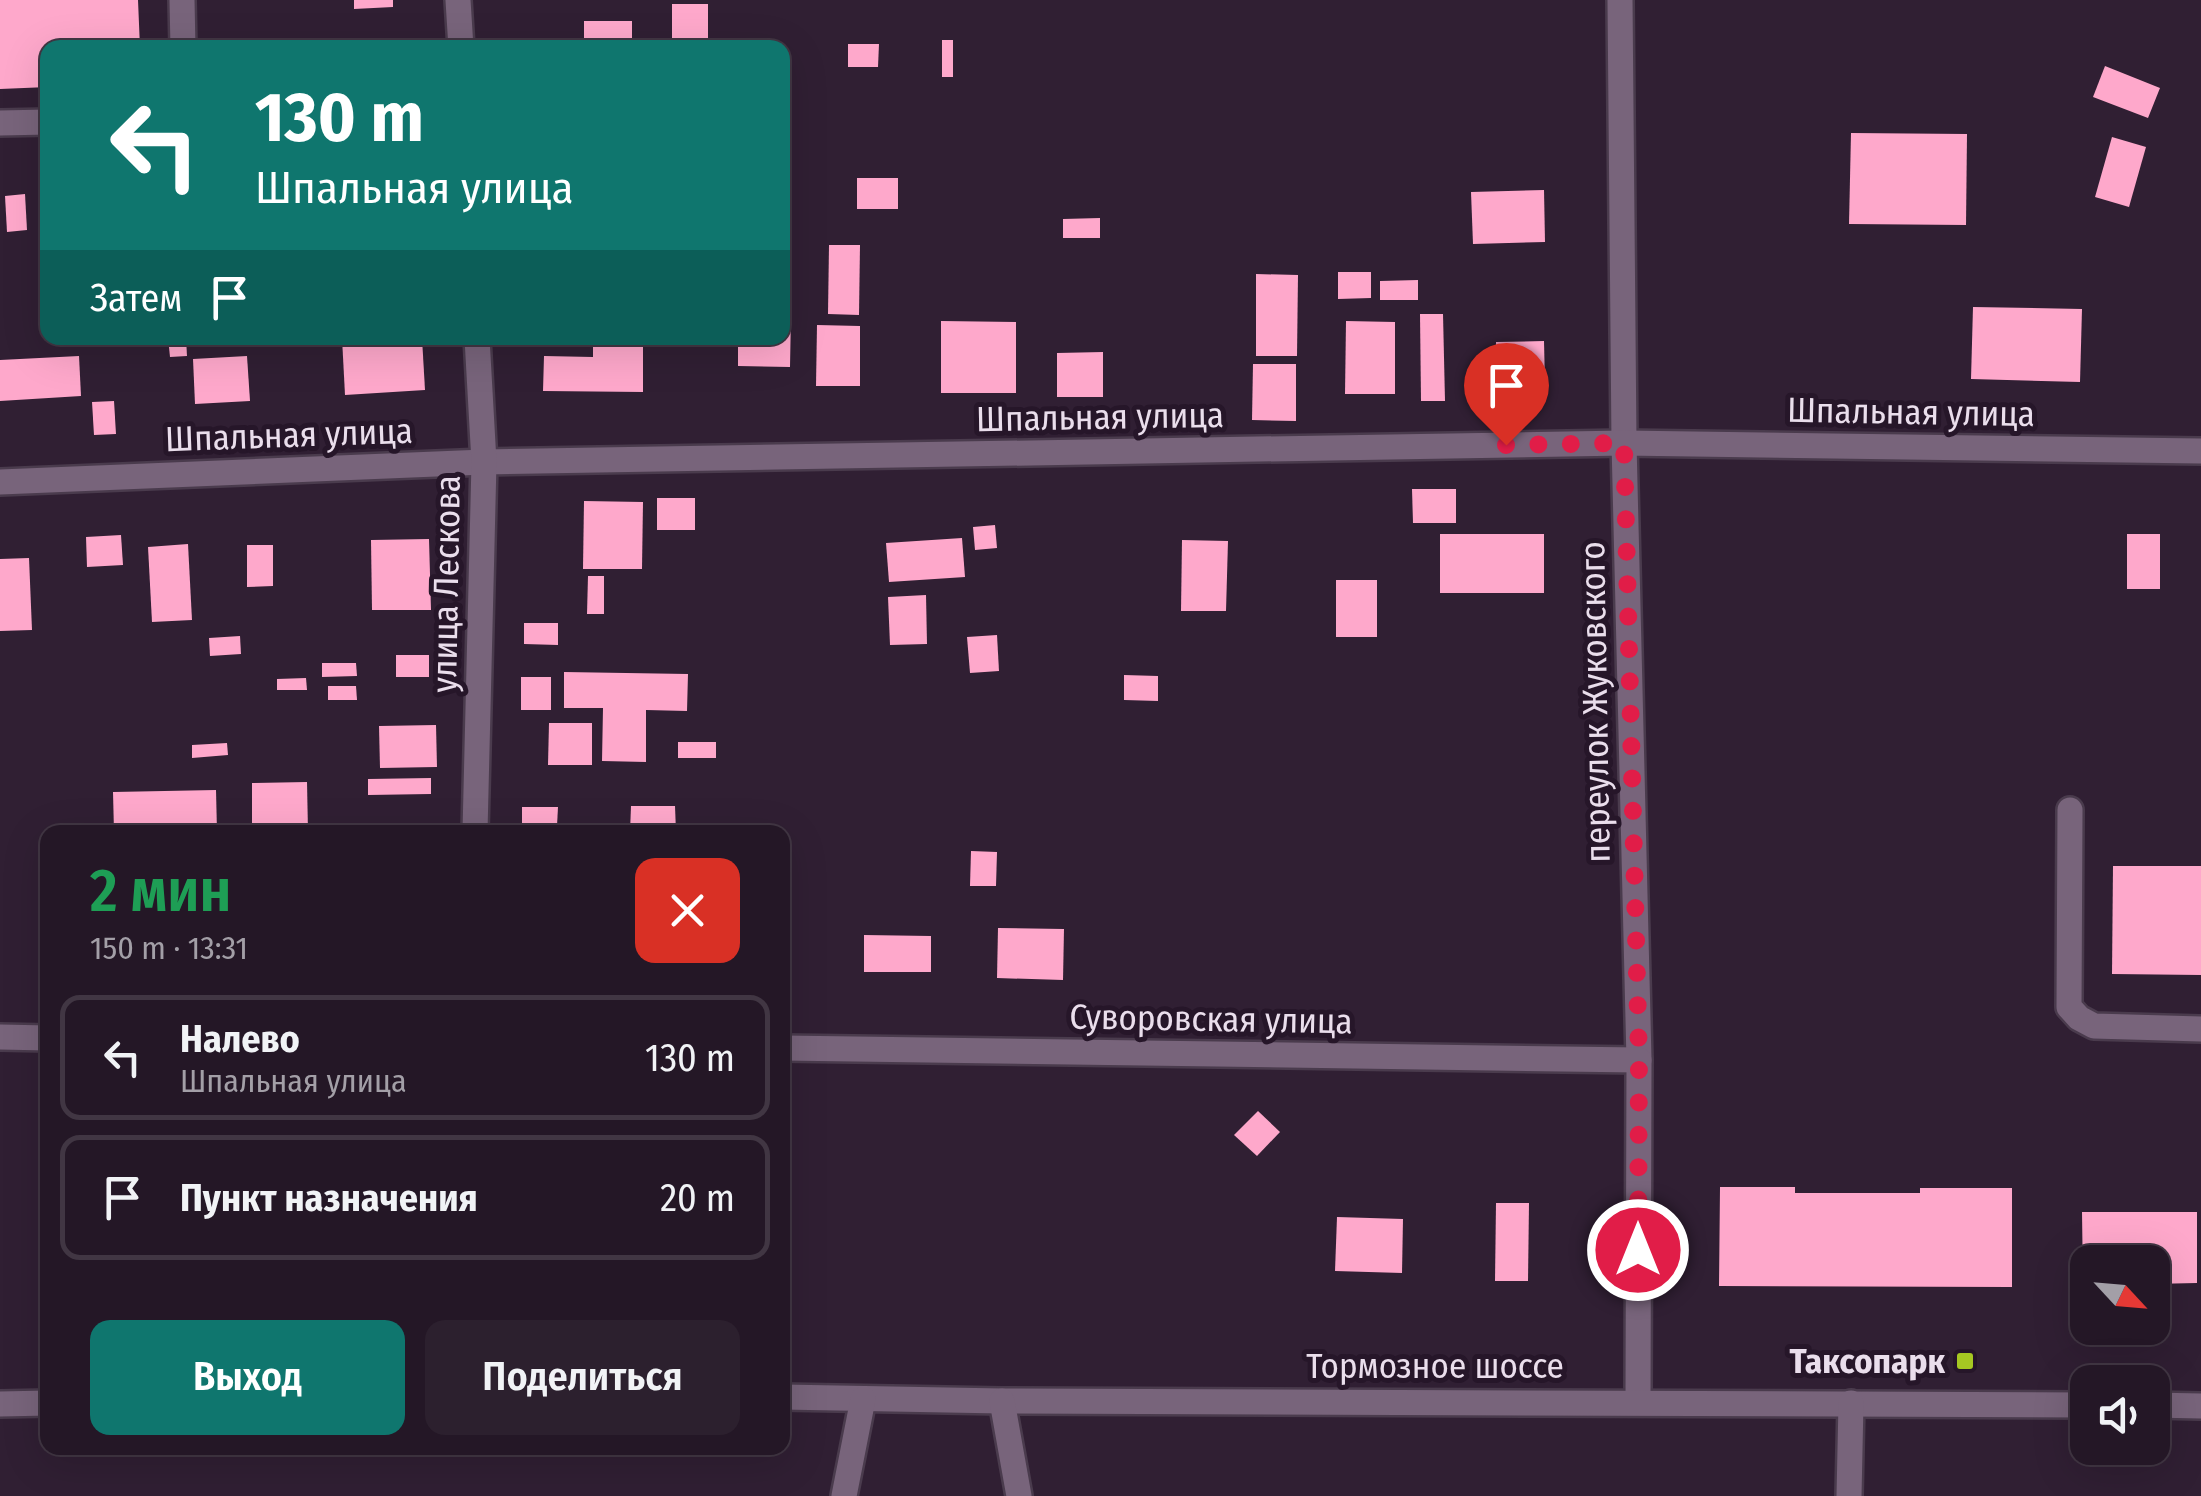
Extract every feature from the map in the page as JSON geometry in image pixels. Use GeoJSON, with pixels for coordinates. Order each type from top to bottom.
{"type":"FeatureCollection","features":[{"type":"Feature","properties":{"kind":"street"},"geometry":{"type":"LineString","coordinates":[[182,0],[183,40]]}},
{"type":"Feature","properties":{"kind":"street"},"geometry":{"type":"LineString","coordinates":[[458,0],[460,40]]}},
{"type":"Feature","properties":{"kind":"street","name":"переулок Жуковского"},"geometry":{"type":"LineString","coordinates":[[1620,0],[1624,443],[1639,1060],[1638,1402]]}},
{"type":"Feature","properties":{"kind":"street"},"geometry":{"type":"LineString","coordinates":[[0,123],[40,122]]}},
{"type":"Feature","properties":{"kind":"street","name":"улица Лескова"},"geometry":{"type":"LineString","coordinates":[[474,825],[484,462],[477,345]]}},
{"type":"Feature","properties":{"kind":"street","name":"Шпальная улица"},"geometry":{"type":"LineString","coordinates":[[0,482],[484,462],[1624,443],[2201,451]]}},
{"type":"Feature","properties":{"kind":"street"},"geometry":{"type":"LineString","coordinates":[[2070,810],[2069,1007],[2094,1026],[2201,1029]]}},
{"type":"Feature","properties":{"kind":"street"},"geometry":{"type":"LineString","coordinates":[[0,1037],[40,1038]]}},
{"type":"Feature","properties":{"kind":"street","name":"Суворовская улица"},"geometry":{"type":"LineString","coordinates":[[790,1048],[1639,1060]]}},
{"type":"Feature","properties":{"kind":"street","name":"Тормозное шоссе"},"geometry":{"type":"LineString","coordinates":[[790,1397],[2070,1405]]}},
{"type":"Feature","properties":{"kind":"street"},"geometry":{"type":"LineString","coordinates":[[844,1496],[862,1398]]}},
{"type":"Feature","properties":{"kind":"street"},"geometry":{"type":"LineString","coordinates":[[1002,1401],[1019,1496]]}},
{"type":"Feature","properties":{"kind":"street"},"geometry":{"type":"LineString","coordinates":[[0,1404],[40,1403]]}},
{"type":"Feature","properties":{"kind":"street"},"geometry":{"type":"LineString","coordinates":[[1850,1496],[1851,1403]]}},
{"type":"Feature","properties":{"kind":"street"},"geometry":{"type":"LineString","coordinates":[[2170,1405],[2201,1406]]}},
{"type":"Feature","properties":{"kind":"building"},"geometry":{"type":"Polygon","coordinates":[[[0,0],[138,0],[140,40],[40,40],[40,87],[0,89],[0,0]]]}},
{"type":"Feature","properties":{"kind":"building"},"geometry":{"type":"Polygon","coordinates":[[[354,0],[393,0],[393,7],[354,9],[354,0]]]}},
{"type":"Feature","properties":{"kind":"building"},"geometry":{"type":"Polygon","coordinates":[[[672,4],[708,4],[708,40],[672,40],[672,4]]]}},
{"type":"Feature","properties":{"kind":"building"},"geometry":{"type":"Polygon","coordinates":[[[584,21],[632,21],[632,40],[584,40],[584,21]]]}},
{"type":"Feature","properties":{"kind":"building"},"geometry":{"type":"Polygon","coordinates":[[[942,40],[953,40],[953,77],[942,77],[942,40]]]}},
{"type":"Feature","properties":{"kind":"building"},"geometry":{"type":"Polygon","coordinates":[[[848,44],[879,44],[878,67],[848,67],[848,44]]]}},
{"type":"Feature","properties":{"kind":"building"},"geometry":{"type":"Polygon","coordinates":[[[2105,66],[2160,88],[2148,118],[2093,97],[2105,66]]]}},
{"type":"Feature","properties":{"kind":"building"},"geometry":{"type":"Polygon","coordinates":[[[1851,133],[1967,134],[1966,225],[1849,224],[1851,133]]]}},
{"type":"Feature","properties":{"kind":"building"},"geometry":{"type":"Polygon","coordinates":[[[2112,137],[2146,147],[2129,207],[2095,197],[2112,137]]]}},
{"type":"Feature","properties":{"kind":"building"},"geometry":{"type":"Polygon","coordinates":[[[857,178],[898,178],[898,209],[857,209],[857,178]]]}},
{"type":"Feature","properties":{"kind":"building"},"geometry":{"type":"Polygon","coordinates":[[[1544,190],[1545,242],[1473,244],[1471,192],[1544,190]]]}},
{"type":"Feature","properties":{"kind":"building"},"geometry":{"type":"Polygon","coordinates":[[[25,194],[27,230],[7,232],[5,196],[25,194]]]}},
{"type":"Feature","properties":{"kind":"building"},"geometry":{"type":"Polygon","coordinates":[[[1100,218],[1100,238],[1063,238],[1063,219],[1100,218]]]}},
{"type":"Feature","properties":{"kind":"building"},"geometry":{"type":"Polygon","coordinates":[[[829,245],[860,245],[859,315],[828,314],[829,245]]]}},
{"type":"Feature","properties":{"kind":"building"},"geometry":{"type":"Polygon","coordinates":[[[1338,272],[1371,272],[1371,298],[1338,299],[1338,272]]]}},
{"type":"Feature","properties":{"kind":"building"},"geometry":{"type":"Polygon","coordinates":[[[1256,274],[1298,275],[1297,356],[1256,356],[1256,274]]]}},
{"type":"Feature","properties":{"kind":"building"},"geometry":{"type":"Polygon","coordinates":[[[1418,280],[1418,300],[1380,300],[1380,281],[1418,280]]]}},
{"type":"Feature","properties":{"kind":"building"},"geometry":{"type":"Polygon","coordinates":[[[1973,307],[2082,309],[2080,382],[1971,379],[1973,307]]]}},
{"type":"Feature","properties":{"kind":"building"},"geometry":{"type":"Polygon","coordinates":[[[791,314],[790,367],[738,366],[738,345],[790,345],[791,314]]]}},
{"type":"Feature","properties":{"kind":"building"},"geometry":{"type":"Polygon","coordinates":[[[1420,314],[1443,314],[1445,401],[1421,401],[1420,314]]]}},
{"type":"Feature","properties":{"kind":"building"},"geometry":{"type":"Polygon","coordinates":[[[941,321],[1016,322],[1016,393],[941,393],[941,321]]]}},
{"type":"Feature","properties":{"kind":"building"},"geometry":{"type":"Polygon","coordinates":[[[1346,321],[1395,322],[1395,394],[1345,394],[1346,321]]]}},
{"type":"Feature","properties":{"kind":"building"},"geometry":{"type":"Polygon","coordinates":[[[817,325],[860,326],[860,386],[816,386],[817,325]]]}},
{"type":"Feature","properties":{"kind":"building"},"geometry":{"type":"Polygon","coordinates":[[[1544,341],[1545,385],[1497,386],[1496,342],[1544,341]]]}},
{"type":"Feature","properties":{"kind":"building"},"geometry":{"type":"Polygon","coordinates":[[[169,345],[186,345],[187,356],[170,357],[169,345]]]}},
{"type":"Feature","properties":{"kind":"building"},"geometry":{"type":"Polygon","coordinates":[[[342,345],[422,345],[425,390],[345,395],[342,345]]]}},
{"type":"Feature","properties":{"kind":"building"},"geometry":{"type":"Polygon","coordinates":[[[593,345],[643,345],[643,392],[543,391],[544,356],[593,357],[593,345]]]}},
{"type":"Feature","properties":{"kind":"building"},"geometry":{"type":"Polygon","coordinates":[[[1103,352],[1103,397],[1057,397],[1057,353],[1103,352]]]}},
{"type":"Feature","properties":{"kind":"building"},"geometry":{"type":"Polygon","coordinates":[[[79,356],[81,396],[0,401],[0,360],[79,356]]]}},
{"type":"Feature","properties":{"kind":"building"},"geometry":{"type":"Polygon","coordinates":[[[247,356],[250,401],[195,404],[193,359],[247,356]]]}},
{"type":"Feature","properties":{"kind":"building"},"geometry":{"type":"Polygon","coordinates":[[[1253,364],[1296,364],[1296,421],[1252,420],[1253,364]]]}},
{"type":"Feature","properties":{"kind":"building"},"geometry":{"type":"Polygon","coordinates":[[[114,401],[116,434],[94,435],[92,402],[114,401]]]}},
{"type":"Feature","properties":{"kind":"building"},"geometry":{"type":"Polygon","coordinates":[[[1412,489],[1456,489],[1456,523],[1413,523],[1412,489]]]}},
{"type":"Feature","properties":{"kind":"building"},"geometry":{"type":"Polygon","coordinates":[[[657,498],[695,498],[695,530],[657,530],[657,498]]]}},
{"type":"Feature","properties":{"kind":"building"},"geometry":{"type":"Polygon","coordinates":[[[584,501],[643,502],[642,569],[583,569],[584,501]]]}},
{"type":"Feature","properties":{"kind":"building"},"geometry":{"type":"Polygon","coordinates":[[[995,525],[997,548],[975,550],[973,527],[995,525]]]}},
{"type":"Feature","properties":{"kind":"building"},"geometry":{"type":"Polygon","coordinates":[[[1440,534],[1544,534],[1544,593],[1440,593],[1440,534]]]}},
{"type":"Feature","properties":{"kind":"building"},"geometry":{"type":"Polygon","coordinates":[[[2127,534],[2160,534],[2160,589],[2127,589],[2127,534]]]}},
{"type":"Feature","properties":{"kind":"building"},"geometry":{"type":"Polygon","coordinates":[[[121,535],[123,565],[87,567],[86,537],[121,535]]]}},
{"type":"Feature","properties":{"kind":"building"},"geometry":{"type":"Polygon","coordinates":[[[962,538],[965,577],[889,582],[886,543],[962,538]]]}},
{"type":"Feature","properties":{"kind":"building"},"geometry":{"type":"Polygon","coordinates":[[[429,539],[431,610],[372,610],[371,540],[429,539]]]}},
{"type":"Feature","properties":{"kind":"building"},"geometry":{"type":"Polygon","coordinates":[[[1182,540],[1228,541],[1226,611],[1181,611],[1182,540]]]}},
{"type":"Feature","properties":{"kind":"building"},"geometry":{"type":"Polygon","coordinates":[[[188,544],[192,620],[152,622],[148,547],[188,544]]]}},
{"type":"Feature","properties":{"kind":"building"},"geometry":{"type":"Polygon","coordinates":[[[247,545],[273,545],[273,586],[247,587],[247,545]]]}},
{"type":"Feature","properties":{"kind":"building"},"geometry":{"type":"Polygon","coordinates":[[[29,558],[32,630],[0,631],[0,559],[29,558]]]}},
{"type":"Feature","properties":{"kind":"building"},"geometry":{"type":"Polygon","coordinates":[[[588,576],[604,576],[604,614],[587,614],[588,576]]]}},
{"type":"Feature","properties":{"kind":"building"},"geometry":{"type":"Polygon","coordinates":[[[1336,580],[1377,580],[1377,637],[1336,637],[1336,580]]]}},
{"type":"Feature","properties":{"kind":"building"},"geometry":{"type":"Polygon","coordinates":[[[926,595],[927,644],[890,645],[888,597],[926,595]]]}},
{"type":"Feature","properties":{"kind":"building"},"geometry":{"type":"Polygon","coordinates":[[[524,623],[558,623],[558,645],[524,644],[524,623]]]}},
{"type":"Feature","properties":{"kind":"building"},"geometry":{"type":"Polygon","coordinates":[[[997,635],[999,671],[970,673],[967,637],[997,635]]]}},
{"type":"Feature","properties":{"kind":"building"},"geometry":{"type":"Polygon","coordinates":[[[240,636],[241,654],[210,656],[209,638],[240,636]]]}},
{"type":"Feature","properties":{"kind":"building"},"geometry":{"type":"Polygon","coordinates":[[[396,655],[429,655],[429,677],[396,677],[396,655]]]}},
{"type":"Feature","properties":{"kind":"building"},"geometry":{"type":"Polygon","coordinates":[[[322,663],[356,663],[357,676],[322,677],[322,663]]]}},
{"type":"Feature","properties":{"kind":"building"},"geometry":{"type":"Polygon","coordinates":[[[564,672],[688,674],[687,711],[646,710],[646,762],[602,761],[603,708],[564,708],[564,672]]]}},
{"type":"Feature","properties":{"kind":"building"},"geometry":{"type":"Polygon","coordinates":[[[1124,675],[1158,676],[1158,701],[1124,700],[1124,675]]]}},
{"type":"Feature","properties":{"kind":"building"},"geometry":{"type":"Polygon","coordinates":[[[521,677],[551,677],[551,710],[521,710],[521,677]]]}},
{"type":"Feature","properties":{"kind":"building"},"geometry":{"type":"Polygon","coordinates":[[[306,678],[307,690],[277,690],[277,679],[306,678]]]}},
{"type":"Feature","properties":{"kind":"building"},"geometry":{"type":"Polygon","coordinates":[[[328,686],[356,686],[357,700],[328,700],[328,686]]]}},
{"type":"Feature","properties":{"kind":"building"},"geometry":{"type":"Polygon","coordinates":[[[549,723],[592,723],[592,765],[548,765],[549,723]]]}},
{"type":"Feature","properties":{"kind":"building"},"geometry":{"type":"Polygon","coordinates":[[[436,725],[437,767],[380,768],[379,726],[436,725]]]}},
{"type":"Feature","properties":{"kind":"building"},"geometry":{"type":"Polygon","coordinates":[[[678,742],[716,742],[716,758],[678,758],[678,742]]]}},
{"type":"Feature","properties":{"kind":"building"},"geometry":{"type":"Polygon","coordinates":[[[227,743],[228,755],[192,758],[192,745],[227,743]]]}},
{"type":"Feature","properties":{"kind":"building"},"geometry":{"type":"Polygon","coordinates":[[[431,778],[431,794],[368,795],[368,779],[431,778]]]}},
{"type":"Feature","properties":{"kind":"building"},"geometry":{"type":"Polygon","coordinates":[[[307,782],[308,825],[252,825],[252,783],[307,782]]]}},
{"type":"Feature","properties":{"kind":"building"},"geometry":{"type":"Polygon","coordinates":[[[216,790],[217,825],[114,825],[113,792],[216,790]]]}},
{"type":"Feature","properties":{"kind":"building"},"geometry":{"type":"Polygon","coordinates":[[[631,806],[675,806],[676,825],[630,825],[631,806]]]}},
{"type":"Feature","properties":{"kind":"building"},"geometry":{"type":"Polygon","coordinates":[[[522,807],[558,807],[557,825],[522,825],[522,807]]]}},
{"type":"Feature","properties":{"kind":"building"},"geometry":{"type":"Polygon","coordinates":[[[971,851],[997,852],[996,886],[970,886],[971,851]]]}},
{"type":"Feature","properties":{"kind":"building"},"geometry":{"type":"Polygon","coordinates":[[[2113,866],[2201,866],[2201,975],[2112,974],[2113,866]]]}},
{"type":"Feature","properties":{"kind":"building"},"geometry":{"type":"Polygon","coordinates":[[[998,928],[1064,929],[1063,980],[997,978],[998,928]]]}},
{"type":"Feature","properties":{"kind":"building"},"geometry":{"type":"Polygon","coordinates":[[[864,935],[931,936],[931,972],[864,972],[864,935]]]}},
{"type":"Feature","properties":{"kind":"building"},"geometry":{"type":"Polygon","coordinates":[[[1258,1111],[1280,1132],[1257,1156],[1234,1135],[1258,1111]]]}},
{"type":"Feature","properties":{"kind":"building"},"geometry":{"type":"Polygon","coordinates":[[[1720,1187],[1795,1187],[1795,1193],[2012,1188],[2012,1287],[1719,1286],[1720,1187]]]}},
{"type":"Feature","properties":{"kind":"building"},"geometry":{"type":"Polygon","coordinates":[[[1496,1203],[1529,1203],[1528,1281],[1495,1281],[1496,1203]]]}},
{"type":"Feature","properties":{"kind":"building"},"geometry":{"type":"Polygon","coordinates":[[[2082,1212],[2197,1212],[2197,1283],[2170,1284],[2170,1245],[2082,1245],[2082,1212]]]}},
{"type":"Feature","properties":{"kind":"building"},"geometry":{"type":"Polygon","coordinates":[[[1337,1217],[1403,1219],[1402,1273],[1335,1271],[1337,1217]]]}},
{"type":"Feature","properties":{"kind":"place","name":"Таксопарк"},"geometry":{"type":"Point","coordinates":[1965,1361]}},
{"type":"Feature","properties":{"kind":"route"},"geometry":{"type":"LineString","coordinates":[[1506,445],[1624,443],[1639,1060],[1638,1250]]}}]}
